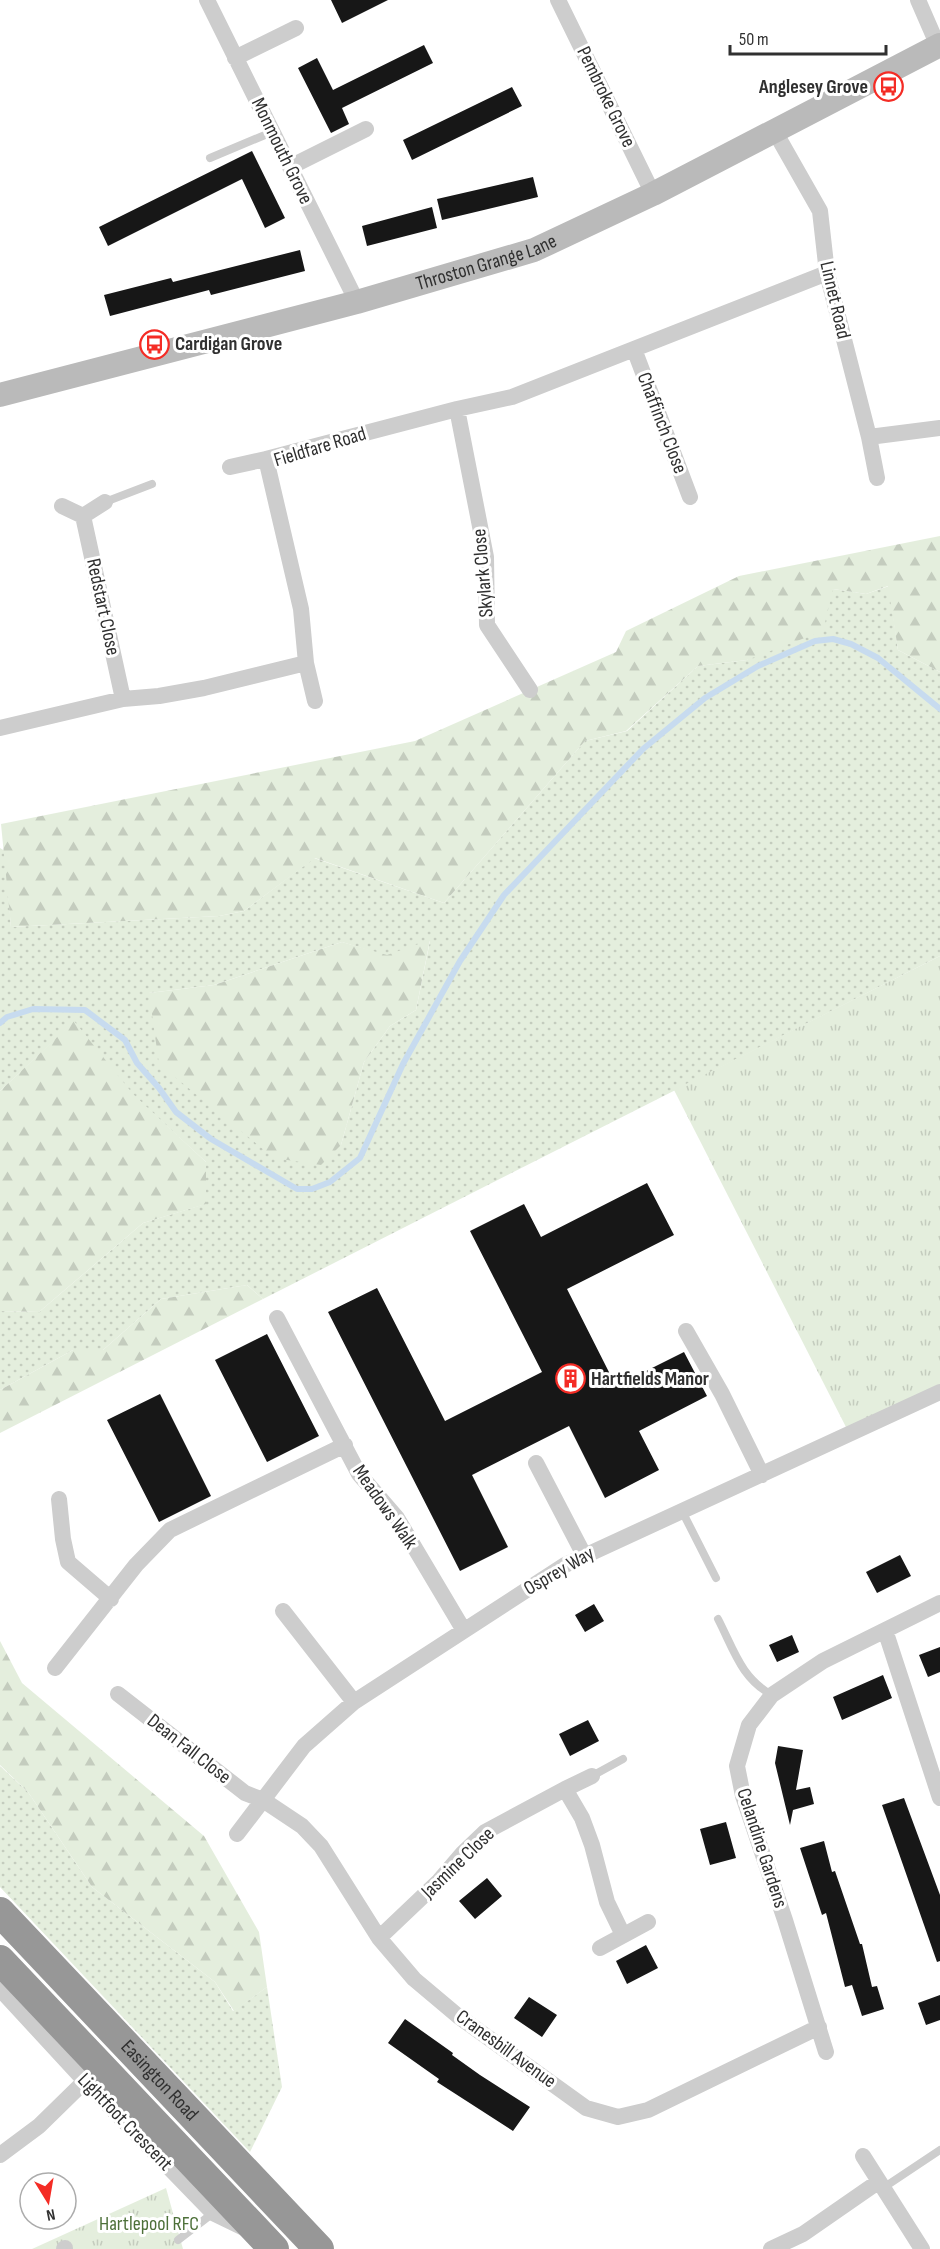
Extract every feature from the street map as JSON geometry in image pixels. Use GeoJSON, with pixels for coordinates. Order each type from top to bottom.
{"type":"FeatureCollection","features":[{"type":"Feature","properties":{"kind":"highway","name":"Easington Road"},"geometry":{"type":"LineString","coordinates":[[0,1912],[319,2249]]}},
{"type":"Feature","properties":{"kind":"highway","name":"Easington Road"},"geometry":{"type":"LineString","coordinates":[[0,1960],[268,2243]]}},
{"type":"Feature","properties":{"kind":"street","name":"Monmouth Grove"},"geometry":{"type":"LineString","coordinates":[[207,0],[357,302]]}},
{"type":"Feature","properties":{"kind":"street","name":"Pembroke Grove"},"geometry":{"type":"LineString","coordinates":[[558,0],[654,194]]}},
{"type":"Feature","properties":{"kind":"street"},"geometry":{"type":"LineString","coordinates":[[918,0],[939,46]]}},
{"type":"Feature","properties":{"kind":"street"},"geometry":{"type":"LineString","coordinates":[[235,58],[296,28]]}},
{"type":"Feature","properties":{"kind":"street","name":"Throston Grange Lane"},"geometry":{"type":"LineString","coordinates":[[0,395],[357,302],[534,250],[654,194],[939,46]]}},
{"type":"Feature","properties":{"kind":"street"},"geometry":{"type":"LineString","coordinates":[[290,167],[366,129]]}},
{"type":"Feature","properties":{"kind":"street","name":"Linnet Road"},"geometry":{"type":"LineString","coordinates":[[774,130],[820,211],[827,273],[869,437],[877,478]]}},
{"type":"Feature","properties":{"kind":"street","name":"Fieldfare Road"},"geometry":{"type":"LineString","coordinates":[[315,701],[306,663],[301,609],[266,459],[457,409],[512,397],[827,273]]}},
{"type":"Feature","properties":{"kind":"street","name":"Chaffinch Close"},"geometry":{"type":"LineString","coordinates":[[634,348],[690,497]]}},
{"type":"Feature","properties":{"kind":"street","name":"Skylark Close"},"geometry":{"type":"LineString","coordinates":[[457,409],[486,557],[487,625],[530,690]]}},
{"type":"Feature","properties":{"kind":"street"},"geometry":{"type":"LineString","coordinates":[[869,437],[940,428]]}},
{"type":"Feature","properties":{"kind":"street"},"geometry":{"type":"LineString","coordinates":[[230,467],[266,459]]}},
{"type":"Feature","properties":{"kind":"street"},"geometry":{"type":"LineString","coordinates":[[62,506],[83,516],[105,502]]}},
{"type":"Feature","properties":{"kind":"street","name":"Redstart Close"},"geometry":{"type":"LineString","coordinates":[[83,516],[123,699]]}},
{"type":"Feature","properties":{"kind":"street"},"geometry":{"type":"LineString","coordinates":[[0,728],[123,699],[159,696],[204,688],[306,663]]}},
{"type":"Feature","properties":{"kind":"street","name":"Meadows Walk"},"geometry":{"type":"LineString","coordinates":[[277,1318],[359,1474],[397,1518],[463,1629]]}},
{"type":"Feature","properties":{"kind":"street"},"geometry":{"type":"LineString","coordinates":[[687,1331],[722,1394],[762,1475]]}},
{"type":"Feature","properties":{"kind":"street","name":"Osprey Way"},"geometry":{"type":"LineString","coordinates":[[237,1834],[304,1746],[354,1702],[463,1629],[584,1555],[940,1392]]}},
{"type":"Feature","properties":{"kind":"street"},"geometry":{"type":"LineString","coordinates":[[55,1668],[136,1564],[170,1530],[345,1445]]}},
{"type":"Feature","properties":{"kind":"street"},"geometry":{"type":"LineString","coordinates":[[536,1464],[584,1555]]}},
{"type":"Feature","properties":{"kind":"street"},"geometry":{"type":"LineString","coordinates":[[59,1499],[68,1562],[111,1599]]}},
{"type":"Feature","properties":{"kind":"street","name":"Celandine Gardens"},"geometry":{"type":"LineString","coordinates":[[826,2052],[743,1796],[737,1766],[748,1725],[772,1695],[823,1660],[940,1603]]}},
{"type":"Feature","properties":{"kind":"street"},"geometry":{"type":"LineString","coordinates":[[283,1611],[354,1702]]}},
{"type":"Feature","properties":{"kind":"street"},"geometry":{"type":"LineString","coordinates":[[885,1630],[940,1798]]}},
{"type":"Feature","properties":{"kind":"street","name":"Dean Fall Close"},"geometry":{"type":"LineString","coordinates":[[118,1694],[245,1793],[263,1800]]}},
{"type":"Feature","properties":{"kind":"street","name":"Jasmine Close"},"geometry":{"type":"LineString","coordinates":[[379,1938],[439,1881],[462,1853],[485,1832],[592,1776]]}},
{"type":"Feature","properties":{"kind":"street"},"geometry":{"type":"LineString","coordinates":[[565,1789],[582,1818],[607,1902],[623,1935]]}},
{"type":"Feature","properties":{"kind":"street","name":"Cranesbill Avenue"},"geometry":{"type":"LineString","coordinates":[[263,1800],[302,1826],[321,1846],[379,1938],[414,1979],[458,2016],[586,2108],[618,2116],[648,2110],[819,2027]]}},
{"type":"Feature","properties":{"kind":"street"},"geometry":{"type":"LineString","coordinates":[[600,1948],[648,1922]]}},
{"type":"Feature","properties":{"kind":"street","name":"Lightfoot Crescent"},"geometry":{"type":"LineString","coordinates":[[0,1989],[213,2213],[268,2243]]}},
{"type":"Feature","properties":{"kind":"street"},"geometry":{"type":"LineString","coordinates":[[0,2156],[39,2126],[85,2081]]}},
{"type":"Feature","properties":{"kind":"street"},"geometry":{"type":"LineString","coordinates":[[864,2156],[922,2249]]}},
{"type":"Feature","properties":{"kind":"street"},"geometry":{"type":"LineString","coordinates":[[771,2249],[803,2234],[880,2185]]}},
{"type":"Feature","properties":{"kind":"lane"},"geometry":{"type":"LineString","coordinates":[[210,158],[272,132]]}},
{"type":"Feature","properties":{"kind":"lane"},"geometry":{"type":"LineString","coordinates":[[105,502],[152,484]]}},
{"type":"Feature","properties":{"kind":"lane"},"geometry":{"type":"LineString","coordinates":[[682,1511],[716,1578]]}},
{"type":"Feature","properties":{"kind":"lane"},"geometry":{"type":"LineString","coordinates":[[718,1619],[749,1678],[758,1687],[772,1695]]}},
{"type":"Feature","properties":{"kind":"lane"},"geometry":{"type":"LineString","coordinates":[[592,1776],[622,1759]]}},
{"type":"Feature","properties":{"kind":"lane"},"geometry":{"type":"LineString","coordinates":[[880,2185],[940,2150]]}},
{"type":"Feature","properties":{"kind":"lane"},"geometry":{"type":"LineString","coordinates":[[178,2240],[213,2213]]}},
{"type":"Feature","properties":{"kind":"green space"},"geometry":{"type":"Polygon","coordinates":[[[940,536],[940,672],[898,650],[888,586],[866,594],[833,589],[823,631],[747,660],[698,666],[626,731],[585,741],[444,903],[315,858],[244,911],[219,916],[11,927],[1,824],[415,741],[616,652],[626,631],[739,576],[940,536]]]}},
{"type":"Feature","properties":{"kind":"green space"},"geometry":{"type":"Polygon","coordinates":[[[889,586],[898,650],[940,672],[940,956],[263,1299],[247,1285],[161,1299],[103,1350],[73,1350],[0,1390],[0,1311],[39,1312],[143,1223],[205,1204],[206,1162],[132,1094],[74,1022],[0,1091],[0,848],[5,851],[11,927],[219,916],[244,911],[314,858],[444,903],[585,741],[627,731],[698,666],[747,660],[833,589],[866,594],[889,586]],[[430,941],[387,956],[342,942],[214,985],[149,993],[341,1145],[364,1062],[390,1026],[416,1010],[430,941]]]}},
{"type":"Feature","properties":{"kind":"green space"},"geometry":{"type":"Polygon","coordinates":[[[430,940],[416,1010],[390,1026],[364,1062],[341,1145],[321,1165],[274,1158],[159,1064],[149,993],[214,985],[342,942],[387,955],[430,940]]]}},
{"type":"Feature","properties":{"kind":"green space"},"geometry":{"type":"Polygon","coordinates":[[[940,956],[940,1385],[847,1429],[674,1090],[940,956]]]}},
{"type":"Feature","properties":{"kind":"green space"},"geometry":{"type":"Polygon","coordinates":[[[74,1021],[133,1094],[206,1162],[206,1204],[143,1223],[39,1312],[0,1311],[0,1091],[74,1021]]]}},
{"type":"Feature","properties":{"kind":"green space"},"geometry":{"type":"Polygon","coordinates":[[[247,1285],[263,1299],[0,1433],[0,1390],[73,1350],[103,1350],[161,1299],[247,1285]]]}},
{"type":"Feature","properties":{"kind":"green space"},"geometry":{"type":"Polygon","coordinates":[[[0,1641],[22,1683],[204,1836],[259,1932],[267,1987],[234,2011],[215,1982],[92,1887],[28,1792],[0,1765],[0,1641]]]}},
{"type":"Feature","properties":{"kind":"green space"},"geometry":{"type":"Polygon","coordinates":[[[0,1766],[28,1792],[92,1887],[215,1982],[233,2011],[267,1987],[282,2087],[250,2152],[0,1887],[0,1766]]]}},
{"type":"Feature","properties":{"kind":"green space","name":"Hartlepool RFC"},"geometry":{"type":"Polygon","coordinates":[[[166,2188],[183,2249],[32,2249],[72,2231],[78,2231],[78,2228],[166,2188]]]}},
{"type":"Feature","properties":{"kind":"building"},"geometry":{"type":"Polygon","coordinates":[[[331,0],[388,0],[342,23],[331,0]]]}},
{"type":"Feature","properties":{"kind":"building"},"geometry":{"type":"Polygon","coordinates":[[[424,45],[433,63],[342,108],[349,124],[331,133],[298,68],[317,58],[333,90],[424,45]]]}},
{"type":"Feature","properties":{"kind":"building"},"geometry":{"type":"Polygon","coordinates":[[[512,87],[522,106],[412,160],[403,140],[512,87]]]}},
{"type":"Feature","properties":{"kind":"building"},"geometry":{"type":"Polygon","coordinates":[[[252,151],[285,218],[265,228],[242,179],[108,246],[99,227],[252,151]]]}},
{"type":"Feature","properties":{"kind":"building"},"geometry":{"type":"Polygon","coordinates":[[[533,177],[538,197],[442,220],[437,199],[533,177]]]}},
{"type":"Feature","properties":{"kind":"building"},"geometry":{"type":"Polygon","coordinates":[[[432,207],[437,228],[367,246],[362,226],[432,207]]]}},
{"type":"Feature","properties":{"kind":"building"},"geometry":{"type":"Polygon","coordinates":[[[300,250],[305,271],[211,295],[209,290],[110,316],[104,295],[171,278],[173,282],[300,250]]]}},
{"type":"Feature","properties":{"kind":"building","name":"Hartfields Manor"},"geometry":{"type":"Polygon","coordinates":[[[647,1183],[674,1235],[567,1289],[616,1386],[684,1352],[707,1396],[639,1431],[659,1470],[605,1498],[569,1426],[472,1475],[508,1547],[460,1571],[328,1312],[377,1288],[445,1421],[542,1372],[470,1231],[524,1204],[541,1237],[647,1183]]]}},
{"type":"Feature","properties":{"kind":"building"},"geometry":{"type":"Polygon","coordinates":[[[267,1334],[319,1436],[267,1462],[215,1360],[267,1334]]]}},
{"type":"Feature","properties":{"kind":"building"},"geometry":{"type":"Polygon","coordinates":[[[160,1394],[211,1496],[159,1522],[107,1420],[160,1394]]]}},
{"type":"Feature","properties":{"kind":"building"},"geometry":{"type":"Polygon","coordinates":[[[900,1555],[911,1576],[877,1593],[866,1572],[900,1555]]]}},
{"type":"Feature","properties":{"kind":"building"},"geometry":{"type":"Polygon","coordinates":[[[594,1604],[604,1621],[585,1632],[575,1615],[594,1604]]]}},
{"type":"Feature","properties":{"kind":"building"},"geometry":{"type":"Polygon","coordinates":[[[792,1635],[799,1652],[777,1662],[769,1645],[792,1635]]]}},
{"type":"Feature","properties":{"kind":"building"},"geometry":{"type":"Polygon","coordinates":[[[940,1647],[940,1672],[928,1677],[919,1655],[940,1647]]]}},
{"type":"Feature","properties":{"kind":"building"},"geometry":{"type":"Polygon","coordinates":[[[883,1675],[892,1698],[842,1720],[833,1697],[883,1675]]]}},
{"type":"Feature","properties":{"kind":"building"},"geometry":{"type":"Polygon","coordinates":[[[588,1720],[599,1741],[570,1756],[559,1734],[588,1720]]]}},
{"type":"Feature","properties":{"kind":"building"},"geometry":{"type":"Polygon","coordinates":[[[778,1746],[803,1750],[796,1790],[810,1787],[814,1804],[793,1810],[790,1825],[775,1763],[778,1746]]]}},
{"type":"Feature","properties":{"kind":"building"},"geometry":{"type":"Polygon","coordinates":[[[904,1798],[940,1895],[940,1961],[937,1962],[882,1805],[904,1798]]]}},
{"type":"Feature","properties":{"kind":"building"},"geometry":{"type":"Polygon","coordinates":[[[726,1822],[736,1858],[710,1865],[700,1829],[726,1822]]]}},
{"type":"Feature","properties":{"kind":"building"},"geometry":{"type":"Polygon","coordinates":[[[824,1841],[832,1872],[835,1871],[860,1944],[862,1944],[872,1987],[877,1986],[884,2009],[862,2016],[852,1985],[845,1987],[826,1913],[822,1915],[800,1848],[824,1841]]]}},
{"type":"Feature","properties":{"kind":"building"},"geometry":{"type":"Polygon","coordinates":[[[487,1878],[502,1896],[475,1919],[459,1901],[487,1878]]]}},
{"type":"Feature","properties":{"kind":"building"},"geometry":{"type":"Polygon","coordinates":[[[646,1945],[658,1968],[627,1984],[616,1961],[646,1945]]]}},
{"type":"Feature","properties":{"kind":"building"},"geometry":{"type":"Polygon","coordinates":[[[940,1995],[940,2020],[926,2025],[918,2003],[940,1995]]]}},
{"type":"Feature","properties":{"kind":"building"},"geometry":{"type":"Polygon","coordinates":[[[529,1997],[557,2015],[542,2037],[514,2018],[529,1997]]]}},
{"type":"Feature","properties":{"kind":"building"},"geometry":{"type":"Polygon","coordinates":[[[405,2019],[480,2075],[530,2107],[513,2131],[437,2082],[439,2079],[388,2043],[405,2019]]]}},
{"type":"Feature","properties":{"kind":"waterway"},"geometry":{"type":"LineString","coordinates":[[0,1023],[7,1017],[33,1009],[85,1010],[125,1040],[137,1063],[176,1112],[211,1139],[297,1189],[312,1189],[330,1182],[360,1158],[403,1064],[460,961],[504,895],[643,749],[705,698],[758,666],[815,641],[833,639],[851,644],[878,658],[940,709]]}},
{"type":"Feature","properties":{"kind":"place","name":"Anglesey Grove"},"geometry":{"type":"Point","coordinates":[889,87]}},
{"type":"Feature","properties":{"kind":"place","name":"Cardigan Grove"},"geometry":{"type":"Point","coordinates":[154,344]}},
{"type":"Feature","properties":{"kind":"place","name":"Hartfields Manor"},"geometry":{"type":"Point","coordinates":[570,1379]}}]}
